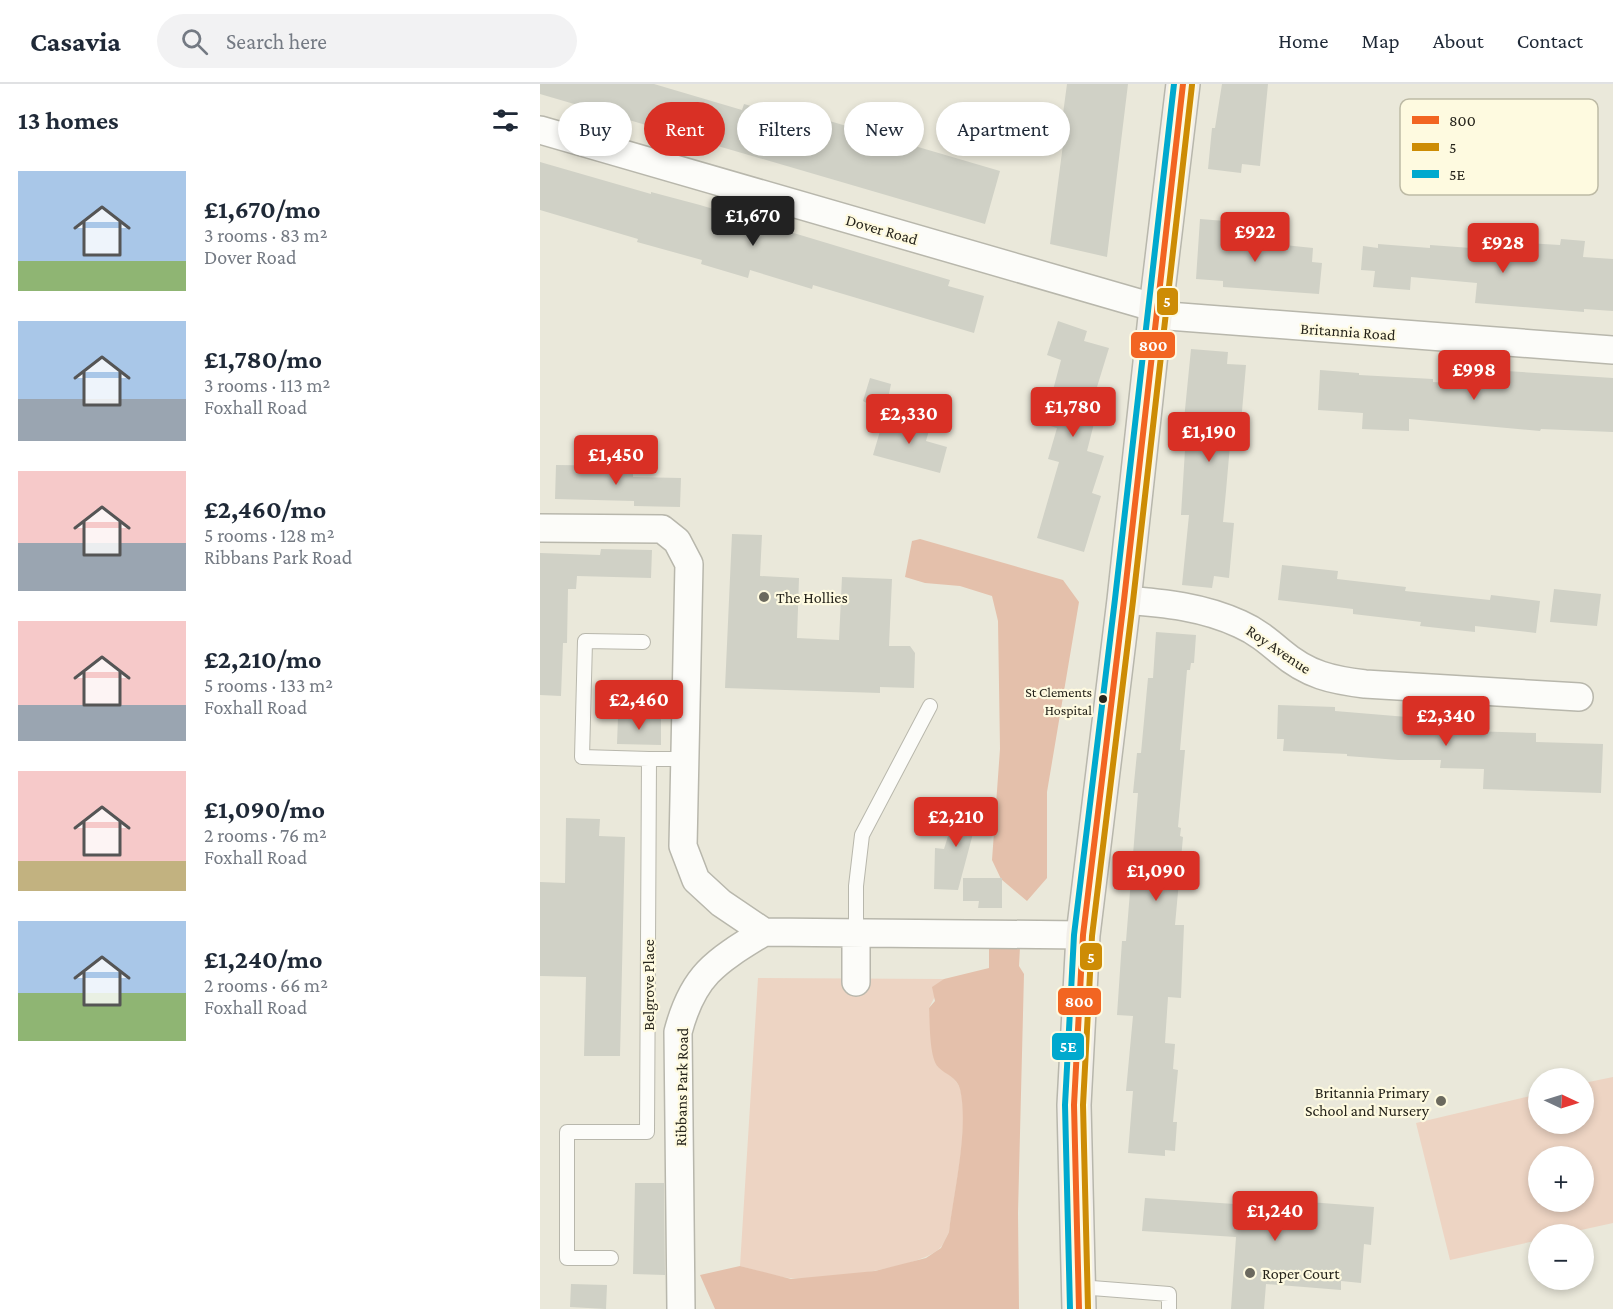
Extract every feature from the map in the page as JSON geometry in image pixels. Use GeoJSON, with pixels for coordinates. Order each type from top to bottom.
{"type":"FeatureCollection","features":[{"type":"Feature","properties":{"kind":"street"},"geometry":{"type":"LineString","coordinates":[[1078,1298],[1074,1105],[1083,935],[1183,84]]}},
{"type":"Feature","properties":{"kind":"street","name":"Dover Road"},"geometry":{"type":"LineString","coordinates":[[540,130],[1155,312]]}},
{"type":"Feature","properties":{"kind":"street","name":"Britannia Road"},"geometry":{"type":"LineString","coordinates":[[1155,312],[1613,350]]}},
{"type":"Feature","properties":{"kind":"street"},"geometry":{"type":"LineString","coordinates":[[540,528],[662,529],[677,541],[688,564],[683,846],[696,880],[721,903],[764,933],[1083,935]]}},
{"type":"Feature","properties":{"kind":"street","name":"Roy Avenue"},"geometry":{"type":"LineString","coordinates":[[1124,600],[1178,604],[1221,616],[1263,636],[1282,654],[1308,670],[1332,680],[1579,697]]}},
{"type":"Feature","properties":{"kind":"street","name":"Ribbans Park Road"},"geometry":{"type":"LineString","coordinates":[[681,1309],[678,1032],[684,1010],[696,984],[716,964],[764,933]]}},
{"type":"Feature","properties":{"kind":"street"},"geometry":{"type":"LineString","coordinates":[[856,934],[856,982]]}},
{"type":"Feature","properties":{"kind":"lane"},"geometry":{"type":"LineString","coordinates":[[643,642],[585,641],[582,757],[684,759]]}},
{"type":"Feature","properties":{"kind":"lane"},"geometry":{"type":"LineString","coordinates":[[856,934],[856,886],[862,835],[930,706]]}},
{"type":"Feature","properties":{"kind":"lane","name":"Belgrove Place"},"geometry":{"type":"LineString","coordinates":[[611,1258],[567,1258],[567,1132],[646,1132],[650,759]]}},
{"type":"Feature","properties":{"kind":"lane"},"geometry":{"type":"LineString","coordinates":[[1078,1298],[1169,1294],[1169,1309]]}},
{"type":"Feature","properties":{"kind":"shaded area"},"geometry":{"type":"Polygon","coordinates":[[[920,539],[1063,580],[1079,602],[1047,792],[1047,878],[1027,901],[1001,879],[992,860],[1000,749],[998,621],[992,596],[960,586],[925,583],[905,577],[912,541],[920,539]]]}},
{"type":"Feature","properties":{"kind":"shaded area"},"geometry":{"type":"Polygon","coordinates":[[[989,946],[1020,947],[1019,966],[1024,974],[1018,1213],[1019,1309],[715,1309],[700,1275],[740,1266],[791,1279],[875,1271],[926,1258],[941,1248],[949,1232],[963,1122],[959,1085],[938,1067],[933,1056],[929,1008],[935,1001],[932,987],[944,979],[989,968],[989,946]]]}},
{"type":"Feature","properties":{"kind":"shaded area"},"geometry":{"type":"Polygon","coordinates":[[[758,978],[944,979],[929,1008],[937,1066],[953,1078],[960,1088],[963,1120],[949,1232],[940,1248],[912,1262],[868,1272],[822,1278],[789,1278],[740,1266],[758,978]]]}},
{"type":"Feature","properties":{"kind":"shaded area"},"geometry":{"type":"Polygon","coordinates":[[[1613,1077],[1613,1223],[1594,1227],[1594,1224],[1528,1224],[1528,1242],[1450,1260],[1416,1123],[1528,1097],[1528,1134],[1594,1134],[1594,1081],[1613,1077]]]}},
{"type":"Feature","properties":{"kind":"building"},"geometry":{"type":"Polygon","coordinates":[[[540,84],[654,84],[715,102],[644,102],[644,124],[632,121],[632,102],[567,102],[540,94],[540,84]]]}},
{"type":"Feature","properties":{"kind":"building"},"geometry":{"type":"Polygon","coordinates":[[[1067,84],[1128,84],[1107,257],[1050,244],[1062,156],[1070,156],[1070,102],[1065,102],[1067,84]]]}},
{"type":"Feature","properties":{"kind":"building"},"geometry":{"type":"Polygon","coordinates":[[[1222,84],[1268,84],[1260,166],[1242,164],[1241,173],[1208,169],[1212,128],[1215,128],[1222,84]]]}},
{"type":"Feature","properties":{"kind":"building"},"geometry":{"type":"Polygon","coordinates":[[[725,105],[737,109],[737,152],[725,148],[725,105]]]}},
{"type":"Feature","properties":{"kind":"building"},"geometry":{"type":"Polygon","coordinates":[[[832,122],[844,125],[844,156],[924,156],[924,149],[936,152],[936,156],[949,156],[1000,171],[985,224],[752,156],[832,156],[832,122]]]}},
{"type":"Feature","properties":{"kind":"building"},"geometry":{"type":"Polygon","coordinates":[[[540,162],[651,194],[651,192],[700,205],[950,280],[948,286],[984,296],[974,333],[813,285],[812,289],[750,270],[748,278],[701,264],[702,260],[637,242],[638,239],[540,210],[540,162]]]}},
{"type":"Feature","properties":{"kind":"building"},"geometry":{"type":"Polygon","coordinates":[[[1200,219],[1225,221],[1225,239],[1313,248],[1312,262],[1322,263],[1319,294],[1223,287],[1223,281],[1196,279],[1200,219]]]}},
{"type":"Feature","properties":{"kind":"building"},"geometry":{"type":"Polygon","coordinates":[[[1561,239],[1585,241],[1583,257],[1613,259],[1613,311],[1584,309],[1584,312],[1475,303],[1477,283],[1411,277],[1410,290],[1373,287],[1375,271],[1361,270],[1363,246],[1378,248],[1378,244],[1430,248],[1430,245],[1526,252],[1527,243],[1560,245],[1561,239]]]}},
{"type":"Feature","properties":{"kind":"building"},"geometry":{"type":"Polygon","coordinates":[[[1058,321],[1087,331],[1084,341],[1109,348],[1097,387],[1103,388],[1087,451],[1104,456],[1092,493],[1101,496],[1084,552],[1037,538],[1059,462],[1048,459],[1057,428],[1044,424],[1061,360],[1047,355],[1058,321]]]}},
{"type":"Feature","properties":{"kind":"building"},"geometry":{"type":"Polygon","coordinates":[[[1191,349],[1228,352],[1227,364],[1246,365],[1239,446],[1230,445],[1223,522],[1234,523],[1229,578],[1214,576],[1212,588],[1182,585],[1189,515],[1181,515],[1185,450],[1181,450],[1191,349]]]}},
{"type":"Feature","properties":{"kind":"building"},"geometry":{"type":"Polygon","coordinates":[[[1475,369],[1613,378],[1613,432],[1541,429],[1540,431],[1409,419],[1409,431],[1362,429],[1363,413],[1318,410],[1320,370],[1359,373],[1359,375],[1433,379],[1433,382],[1474,385],[1475,369]]]}},
{"type":"Feature","properties":{"kind":"building"},"geometry":{"type":"Polygon","coordinates":[[[870,378],[891,384],[885,414],[863,401],[870,378]]]}},
{"type":"Feature","properties":{"kind":"building"},"geometry":{"type":"Polygon","coordinates":[[[885,414],[930,427],[926,441],[947,447],[940,473],[873,455],[885,414]]]}},
{"type":"Feature","properties":{"kind":"building"},"geometry":{"type":"Polygon","coordinates":[[[556,465],[633,466],[633,477],[681,478],[680,507],[634,506],[634,501],[555,499],[556,465]]]}},
{"type":"Feature","properties":{"kind":"building","name":"The Hollies"},"geometry":{"type":"Polygon","coordinates":[[[732,534],[762,535],[760,576],[799,578],[797,638],[839,640],[842,577],[892,579],[889,646],[910,646],[915,653],[914,688],[880,687],[880,693],[725,688],[732,534]]]}},
{"type":"Feature","properties":{"kind":"building"},"geometry":{"type":"Polygon","coordinates":[[[601,549],[652,550],[651,578],[577,576],[576,589],[568,589],[567,643],[563,643],[561,696],[540,695],[540,553],[600,555],[601,549]]]}},
{"type":"Feature","properties":{"kind":"building"},"geometry":{"type":"Polygon","coordinates":[[[1282,565],[1338,571],[1337,579],[1406,587],[1405,591],[1490,600],[1491,595],[1540,601],[1536,633],[1475,626],[1475,632],[1420,626],[1421,622],[1353,614],[1353,609],[1278,600],[1282,565]]]}},
{"type":"Feature","properties":{"kind":"building"},"geometry":{"type":"Polygon","coordinates":[[[1554,589],[1601,594],[1597,626],[1550,622],[1554,589]]]}},
{"type":"Feature","properties":{"kind":"building"},"geometry":{"type":"Polygon","coordinates":[[[1156,632],[1196,635],[1194,663],[1191,663],[1190,670],[1187,670],[1180,750],[1185,750],[1178,827],[1181,828],[1180,836],[1183,837],[1175,925],[1184,925],[1181,998],[1168,997],[1165,1043],[1175,1044],[1173,1069],[1178,1070],[1173,1122],[1177,1122],[1175,1151],[1165,1150],[1165,1156],[1128,1153],[1133,1091],[1126,1091],[1133,1016],[1117,1015],[1122,941],[1126,941],[1138,793],[1133,793],[1137,753],[1141,753],[1148,678],[1153,678],[1156,632]]]}},
{"type":"Feature","properties":{"kind":"building"},"geometry":{"type":"Polygon","coordinates":[[[1278,705],[1335,707],[1335,711],[1419,718],[1419,715],[1470,717],[1470,731],[1536,733],[1536,742],[1603,744],[1601,793],[1483,789],[1484,769],[1440,768],[1441,760],[1398,760],[1347,756],[1347,754],[1283,751],[1284,739],[1277,739],[1278,705]]]}},
{"type":"Feature","properties":{"kind":"building"},"geometry":{"type":"Polygon","coordinates":[[[618,717],[661,718],[661,745],[617,744],[618,717]]]}},
{"type":"Feature","properties":{"kind":"building"},"geometry":{"type":"Polygon","coordinates":[[[959,801],[980,807],[958,890],[934,889],[935,848],[944,849],[959,801]]]}},
{"type":"Feature","properties":{"kind":"building"},"geometry":{"type":"Polygon","coordinates":[[[566,818],[600,819],[599,836],[625,837],[620,1056],[584,1056],[586,977],[540,976],[540,882],[565,883],[566,818]]]}},
{"type":"Feature","properties":{"kind":"building"},"geometry":{"type":"Polygon","coordinates":[[[963,878],[1002,878],[1002,908],[978,908],[979,901],[963,901],[963,878]]]}},
{"type":"Feature","properties":{"kind":"building"},"geometry":{"type":"Polygon","coordinates":[[[635,1183],[664,1183],[665,1275],[633,1274],[635,1183]]]}},
{"type":"Feature","properties":{"kind":"building"},"geometry":{"type":"Polygon","coordinates":[[[1145,1198],[1309,1209],[1309,1202],[1374,1207],[1371,1245],[1364,1244],[1361,1283],[1341,1281],[1341,1290],[1266,1284],[1264,1309],[1231,1309],[1236,1237],[1142,1231],[1145,1198]]]}},
{"type":"Feature","properties":{"kind":"building"},"geometry":{"type":"Polygon","coordinates":[[[571,1284],[607,1285],[606,1309],[570,1307],[571,1284]]]}},
{"type":"Feature","properties":{"kind":"transit line","name":"5E"},"geometry":{"type":"LineString","coordinates":[[1070,1309],[1065,1105],[1074,935],[1174,84]]}},
{"type":"Feature","properties":{"kind":"transit line","name":"800"},"geometry":{"type":"LineString","coordinates":[[1079,1309],[1074,1105],[1083,935],[1183,84]]}},
{"type":"Feature","properties":{"kind":"transit line","name":"5"},"geometry":{"type":"LineString","coordinates":[[1088,1309],[1083,1105],[1092,936],[1192,85]]}},
{"type":"Feature","properties":{"kind":"place","name":"The Hollies"},"geometry":{"type":"Point","coordinates":[764,597]}},
{"type":"Feature","properties":{"kind":"place","name":"St Clements Hospital"},"geometry":{"type":"Point","coordinates":[1103,699]}},
{"type":"Feature","properties":{"kind":"place","name":"Britannia Primary School and Nursery"},"geometry":{"type":"Point","coordinates":[1441,1101]}},
{"type":"Feature","properties":{"kind":"place","name":"Roper Court"},"geometry":{"type":"Point","coordinates":[1250,1273]}}]}
